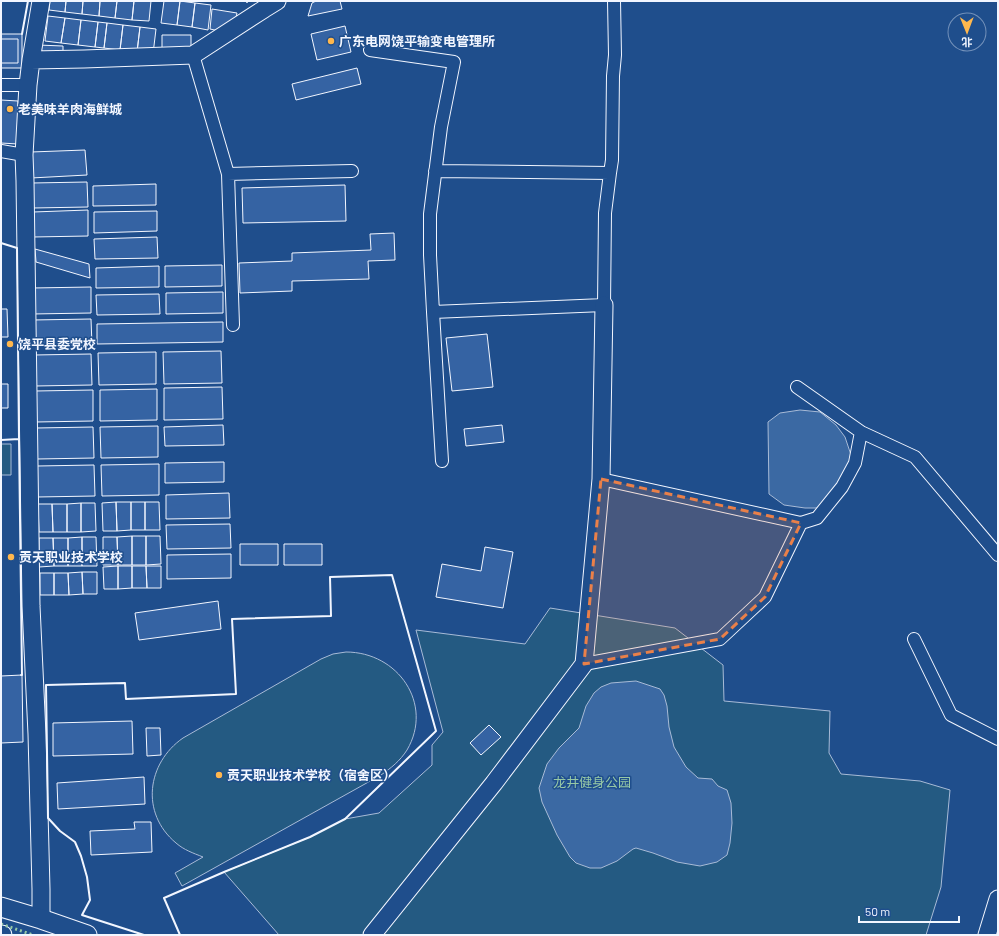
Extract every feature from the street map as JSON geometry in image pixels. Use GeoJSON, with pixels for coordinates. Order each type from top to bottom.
{"type":"FeatureCollection","features":[{"type":"Feature","properties":{"kind":"main road"},"geometry":{"type":"LineString","coordinates":[[1,907],[87,935]]}},
{"type":"Feature","properties":{"kind":"street"},"geometry":{"type":"LineString","coordinates":[[41,1],[28,86],[24,155],[31,606],[38,734],[41,919]]}},
{"type":"Feature","properties":{"kind":"street"},"geometry":{"type":"LineString","coordinates":[[31,60],[193,55],[277,1]]}},
{"type":"Feature","properties":{"kind":"street"},"geometry":{"type":"LineString","coordinates":[[372,935],[494,783],[584,664],[601,479],[605,212],[612,160],[613,76],[615,55],[614,1]]}},
{"type":"Feature","properties":{"kind":"street"},"geometry":{"type":"LineString","coordinates":[[370,50],[454,62],[441,127],[430,214],[430,255],[442,461]]}},
{"type":"Feature","properties":{"kind":"street"},"geometry":{"type":"LineString","coordinates":[[193,55],[228,174],[233,325]]}},
{"type":"Feature","properties":{"kind":"street"},"geometry":{"type":"LineString","coordinates":[[1,85],[28,86]]}},
{"type":"Feature","properties":{"kind":"street"},"geometry":{"type":"LineString","coordinates":[[1,151],[24,155]]}},
{"type":"Feature","properties":{"kind":"street"},"geometry":{"type":"LineString","coordinates":[[228,174],[352,171]]}},
{"type":"Feature","properties":{"kind":"street"},"geometry":{"type":"LineString","coordinates":[[435,171],[610,173]]}},
{"type":"Feature","properties":{"kind":"street"},"geometry":{"type":"LineString","coordinates":[[433,312],[604,305]]}},
{"type":"Feature","properties":{"kind":"street"},"geometry":{"type":"LineString","coordinates":[[797,388],[861,432],[915,457],[998,555]]}},
{"type":"Feature","properties":{"kind":"street"},"geometry":{"type":"LineString","coordinates":[[601,479],[801,522],[817,518],[842,487],[855,463],[861,432]]}},
{"type":"Feature","properties":{"kind":"street"},"geometry":{"type":"LineString","coordinates":[[584,664],[720,639],[765,597],[801,522]]}},
{"type":"Feature","properties":{"kind":"street"},"geometry":{"type":"LineString","coordinates":[[914,639],[951,715],[998,739]]}},
{"type":"Feature","properties":{"kind":"street"},"geometry":{"type":"LineString","coordinates":[[987,935],[998,899]]}},
{"type":"Feature","properties":{"kind":"highlighted area"},"geometry":{"type":"Polygon","coordinates":[[[601,479],[801,523],[765,597],[720,639],[584,664],[601,479]]]}},
{"type":"Feature","properties":{"kind":"green space"},"geometry":{"type":"Polygon","coordinates":[[[1,444],[11,444],[11,475],[1,475],[1,444]]]}},
{"type":"Feature","properties":{"kind":"green space","name":"龙井健身公园"},"geometry":{"type":"Polygon","coordinates":[[[550,608],[675,628],[723,665],[724,701],[830,711],[829,753],[841,774],[920,781],[950,790],[941,887],[926,935],[279,935],[224,872],[310,837],[345,819],[379,813],[432,765],[432,745],[443,732],[416,630],[525,644],[550,608]]]}},
{"type":"Feature","properties":{"kind":"green space"},"geometry":{"type":"Polygon","coordinates":[[[346,652],[365,654],[381,661],[395,671],[406,684],[413,699],[416,715],[414,733],[407,750],[395,764],[381,775],[182,886],[175,873],[203,857],[176,843],[164,831],[157,817],[153,803],[152,789],[155,774],[171,748],[183,738],[321,659],[333,654],[346,652]]]}},
{"type":"Feature","properties":{"kind":"shaded area"},"geometry":{"type":"Polygon","coordinates":[[[800,410],[820,412],[836,425],[845,437],[851,455],[847,471],[818,508],[784,505],[769,494],[768,422],[780,413],[800,410]]]}},
{"type":"Feature","properties":{"kind":"shaded area"},"geometry":{"type":"Polygon","coordinates":[[[636,681],[660,689],[664,695],[674,747],[686,767],[698,778],[712,779],[718,786],[727,790],[731,803],[732,823],[730,843],[727,855],[717,862],[700,866],[677,862],[636,848],[617,861],[601,868],[590,868],[576,863],[570,857],[557,835],[542,802],[539,788],[547,764],[559,748],[579,728],[586,706],[594,693],[601,687],[611,683],[636,681]]]}},
{"type":"Feature","properties":{"kind":"building"},"geometry":{"type":"Polygon","coordinates":[[[50,1],[66,1],[65,12],[49,10],[50,1]]]}},
{"type":"Feature","properties":{"kind":"building"},"geometry":{"type":"Polygon","coordinates":[[[66,1],[83,1],[82,14],[65,12],[66,1]]]}},
{"type":"Feature","properties":{"kind":"building"},"geometry":{"type":"Polygon","coordinates":[[[83,1],[100,1],[99,16],[82,14],[83,1]]]}},
{"type":"Feature","properties":{"kind":"building"},"geometry":{"type":"Polygon","coordinates":[[[100,1],[117,1],[115,18],[99,16],[100,1]]]}},
{"type":"Feature","properties":{"kind":"building"},"geometry":{"type":"Polygon","coordinates":[[[117,1],[134,1],[132,20],[115,18],[117,1]]]}},
{"type":"Feature","properties":{"kind":"building"},"geometry":{"type":"Polygon","coordinates":[[[134,1],[151,1],[149,21],[132,20],[134,1]]]}},
{"type":"Feature","properties":{"kind":"building"},"geometry":{"type":"Polygon","coordinates":[[[164,1],[180,1],[177,25],[161,23],[164,1]]]}},
{"type":"Feature","properties":{"kind":"building"},"geometry":{"type":"Polygon","coordinates":[[[180,1],[195,3],[192,27],[177,25],[180,1]]]}},
{"type":"Feature","properties":{"kind":"building"},"geometry":{"type":"Polygon","coordinates":[[[316,1],[340,1],[342,9],[308,16],[312,3],[316,1]]]}},
{"type":"Feature","properties":{"kind":"building"},"geometry":{"type":"Polygon","coordinates":[[[195,3],[211,5],[208,30],[192,27],[195,3]]]}},
{"type":"Feature","properties":{"kind":"building"},"geometry":{"type":"Polygon","coordinates":[[[212,9],[237,13],[235,22],[219,31],[210,29],[212,9]]]}},
{"type":"Feature","properties":{"kind":"building"},"geometry":{"type":"Polygon","coordinates":[[[48,16],[65,18],[61,43],[45,41],[48,16]]]}},
{"type":"Feature","properties":{"kind":"building"},"geometry":{"type":"Polygon","coordinates":[[[65,18],[81,20],[78,45],[61,43],[65,18]]]}},
{"type":"Feature","properties":{"kind":"building"},"geometry":{"type":"Polygon","coordinates":[[[81,20],[98,22],[95,47],[78,45],[81,20]]]}},
{"type":"Feature","properties":{"kind":"building"},"geometry":{"type":"Polygon","coordinates":[[[98,22],[107,23],[104,48],[95,47],[98,22]]]}},
{"type":"Feature","properties":{"kind":"building"},"geometry":{"type":"Polygon","coordinates":[[[107,23],[123,25],[120,50],[104,48],[107,23]]]}},
{"type":"Feature","properties":{"kind":"building"},"geometry":{"type":"Polygon","coordinates":[[[123,25],[140,27],[137,52],[120,50],[123,25]]]}},
{"type":"Feature","properties":{"kind":"building"},"geometry":{"type":"Polygon","coordinates":[[[345,26],[351,52],[317,60],[311,34],[345,26]]]}},
{"type":"Feature","properties":{"kind":"building"},"geometry":{"type":"Polygon","coordinates":[[[140,27],[156,29],[153,54],[137,52],[140,27]]]}},
{"type":"Feature","properties":{"kind":"building"},"geometry":{"type":"Polygon","coordinates":[[[1,34],[22,34],[22,68],[1,68],[1,34]]]}},
{"type":"Feature","properties":{"kind":"building"},"geometry":{"type":"Polygon","coordinates":[[[162,35],[191,35],[191,51],[162,52],[162,35]]]}},
{"type":"Feature","properties":{"kind":"building"},"geometry":{"type":"Polygon","coordinates":[[[1,39],[18,39],[18,63],[1,63],[1,39]]]}},
{"type":"Feature","properties":{"kind":"building"},"geometry":{"type":"Polygon","coordinates":[[[38,45],[63,46],[63,56],[38,55],[38,45]]]}},
{"type":"Feature","properties":{"kind":"building"},"geometry":{"type":"Polygon","coordinates":[[[357,68],[361,84],[296,100],[292,84],[357,68]]]}},
{"type":"Feature","properties":{"kind":"building"},"geometry":{"type":"Polygon","coordinates":[[[1,100],[18,101],[18,144],[1,143],[1,100]]]}},
{"type":"Feature","properties":{"kind":"building"},"geometry":{"type":"Polygon","coordinates":[[[85,150],[87,175],[31,178],[31,152],[85,150]]]}},
{"type":"Feature","properties":{"kind":"building"},"geometry":{"type":"Polygon","coordinates":[[[87,182],[88,207],[33,208],[32,183],[87,182]]]}},
{"type":"Feature","properties":{"kind":"building"},"geometry":{"type":"Polygon","coordinates":[[[156,184],[156,205],[93,206],[93,186],[156,184]]]}},
{"type":"Feature","properties":{"kind":"building"},"geometry":{"type":"Polygon","coordinates":[[[345,185],[346,221],[243,223],[242,188],[345,185]]]}},
{"type":"Feature","properties":{"kind":"building"},"geometry":{"type":"Polygon","coordinates":[[[88,210],[88,236],[33,237],[33,212],[88,210]]]}},
{"type":"Feature","properties":{"kind":"building"},"geometry":{"type":"Polygon","coordinates":[[[157,211],[157,231],[94,233],[94,212],[157,211]]]}},
{"type":"Feature","properties":{"kind":"building"},"geometry":{"type":"Polygon","coordinates":[[[394,233],[395,260],[368,261],[369,279],[292,281],[292,291],[240,293],[239,263],[292,261],[292,253],[371,250],[370,234],[394,233]]]}},
{"type":"Feature","properties":{"kind":"building"},"geometry":{"type":"Polygon","coordinates":[[[157,237],[158,258],[95,259],[94,239],[157,237]]]}},
{"type":"Feature","properties":{"kind":"building"},"geometry":{"type":"Polygon","coordinates":[[[35,249],[89,264],[90,278],[36,262],[35,249]]]}},
{"type":"Feature","properties":{"kind":"building"},"geometry":{"type":"Polygon","coordinates":[[[222,265],[222,286],[165,287],[165,266],[222,265]]]}},
{"type":"Feature","properties":{"kind":"building"},"geometry":{"type":"Polygon","coordinates":[[[159,266],[159,287],[96,288],[96,268],[159,266]]]}},
{"type":"Feature","properties":{"kind":"building"},"geometry":{"type":"Polygon","coordinates":[[[91,287],[91,313],[32,314],[32,288],[91,287]]]}},
{"type":"Feature","properties":{"kind":"building"},"geometry":{"type":"Polygon","coordinates":[[[223,292],[223,313],[166,314],[166,293],[223,292]]]}},
{"type":"Feature","properties":{"kind":"building"},"geometry":{"type":"Polygon","coordinates":[[[159,294],[160,314],[97,315],[96,295],[159,294]]]}},
{"type":"Feature","properties":{"kind":"building"},"geometry":{"type":"Polygon","coordinates":[[[1,309],[7,309],[8,337],[1,337],[1,309]]]}},
{"type":"Feature","properties":{"kind":"building"},"geometry":{"type":"Polygon","coordinates":[[[91,319],[92,345],[33,346],[32,320],[91,319]]]}},
{"type":"Feature","properties":{"kind":"building"},"geometry":{"type":"Polygon","coordinates":[[[223,322],[223,342],[97,344],[97,324],[223,322]]]}},
{"type":"Feature","properties":{"kind":"building"},"geometry":{"type":"Polygon","coordinates":[[[487,334],[493,387],[452,391],[446,338],[487,334]]]}},
{"type":"Feature","properties":{"kind":"building"},"geometry":{"type":"Polygon","coordinates":[[[221,351],[222,383],[164,384],[163,352],[221,351]]]}},
{"type":"Feature","properties":{"kind":"building"},"geometry":{"type":"Polygon","coordinates":[[[156,352],[156,384],[99,385],[98,353],[156,352]]]}},
{"type":"Feature","properties":{"kind":"building"},"geometry":{"type":"Polygon","coordinates":[[[91,354],[92,385],[35,386],[34,355],[91,354]]]}},
{"type":"Feature","properties":{"kind":"building"},"geometry":{"type":"Polygon","coordinates":[[[1,384],[8,384],[8,408],[1,408],[1,384]]]}},
{"type":"Feature","properties":{"kind":"building"},"geometry":{"type":"Polygon","coordinates":[[[222,387],[223,419],[164,420],[164,388],[222,387]]]}},
{"type":"Feature","properties":{"kind":"building"},"geometry":{"type":"Polygon","coordinates":[[[157,389],[157,420],[100,421],[100,390],[157,389]]]}},
{"type":"Feature","properties":{"kind":"building"},"geometry":{"type":"Polygon","coordinates":[[[93,390],[93,421],[36,422],[35,391],[93,390]]]}},
{"type":"Feature","properties":{"kind":"building"},"geometry":{"type":"Polygon","coordinates":[[[223,425],[224,445],[165,446],[164,427],[223,425]]]}},
{"type":"Feature","properties":{"kind":"building"},"geometry":{"type":"Polygon","coordinates":[[[502,425],[504,442],[466,446],[464,429],[502,425]]]}},
{"type":"Feature","properties":{"kind":"building"},"geometry":{"type":"Polygon","coordinates":[[[158,426],[158,457],[101,458],[100,427],[158,426]]]}},
{"type":"Feature","properties":{"kind":"building"},"geometry":{"type":"Polygon","coordinates":[[[93,427],[94,458],[37,459],[36,428],[93,427]]]}},
{"type":"Feature","properties":{"kind":"building"},"geometry":{"type":"Polygon","coordinates":[[[224,462],[224,482],[165,483],[165,463],[224,462]]]}},
{"type":"Feature","properties":{"kind":"building"},"geometry":{"type":"Polygon","coordinates":[[[159,464],[159,495],[102,496],[101,465],[159,464]]]}},
{"type":"Feature","properties":{"kind":"building"},"geometry":{"type":"Polygon","coordinates":[[[94,465],[95,496],[37,497],[37,466],[94,465]]]}},
{"type":"Feature","properties":{"kind":"building"},"geometry":{"type":"Polygon","coordinates":[[[229,493],[230,518],[166,519],[166,495],[229,493]]]}},
{"type":"Feature","properties":{"kind":"building"},"geometry":{"type":"Polygon","coordinates":[[[116,502],[117,531],[103,531],[102,503],[116,502]]]}},
{"type":"Feature","properties":{"kind":"building"},"geometry":{"type":"Polygon","coordinates":[[[116,502],[131,502],[131,530],[117,531],[116,502]]]}},
{"type":"Feature","properties":{"kind":"building"},"geometry":{"type":"Polygon","coordinates":[[[131,502],[145,502],[145,530],[131,530],[131,502]]]}},
{"type":"Feature","properties":{"kind":"building"},"geometry":{"type":"Polygon","coordinates":[[[145,502],[159,502],[160,530],[145,530],[145,502]]]}},
{"type":"Feature","properties":{"kind":"building"},"geometry":{"type":"Polygon","coordinates":[[[81,503],[95,503],[96,531],[81,532],[81,503]]]}},
{"type":"Feature","properties":{"kind":"building"},"geometry":{"type":"Polygon","coordinates":[[[81,503],[81,532],[67,532],[67,504],[81,503]]]}},
{"type":"Feature","properties":{"kind":"building"},"geometry":{"type":"Polygon","coordinates":[[[38,504],[52,504],[53,532],[39,532],[38,504]]]}},
{"type":"Feature","properties":{"kind":"building"},"geometry":{"type":"Polygon","coordinates":[[[52,504],[67,504],[67,532],[53,532],[52,504]]]}},
{"type":"Feature","properties":{"kind":"building"},"geometry":{"type":"Polygon","coordinates":[[[230,524],[231,548],[167,549],[166,525],[230,524]]]}},
{"type":"Feature","properties":{"kind":"building"},"geometry":{"type":"Polygon","coordinates":[[[132,536],[146,536],[146,565],[132,565],[132,536]]]}},
{"type":"Feature","properties":{"kind":"building"},"geometry":{"type":"Polygon","coordinates":[[[132,536],[132,565],[118,565],[117,537],[132,536]]]}},
{"type":"Feature","properties":{"kind":"building"},"geometry":{"type":"Polygon","coordinates":[[[146,536],[160,536],[161,564],[146,565],[146,536]]]}},
{"type":"Feature","properties":{"kind":"building"},"geometry":{"type":"Polygon","coordinates":[[[82,537],[96,537],[97,566],[82,566],[82,537]]]}},
{"type":"Feature","properties":{"kind":"building"},"geometry":{"type":"Polygon","coordinates":[[[82,537],[82,566],[68,566],[68,538],[82,537]]]}},
{"type":"Feature","properties":{"kind":"building"},"geometry":{"type":"Polygon","coordinates":[[[103,537],[117,537],[118,565],[103,565],[103,537]]]}},
{"type":"Feature","properties":{"kind":"building"},"geometry":{"type":"Polygon","coordinates":[[[39,538],[53,538],[54,566],[39,567],[39,538]]]}},
{"type":"Feature","properties":{"kind":"building"},"geometry":{"type":"Polygon","coordinates":[[[53,538],[68,538],[68,566],[54,566],[53,538]]]}},
{"type":"Feature","properties":{"kind":"building"},"geometry":{"type":"Polygon","coordinates":[[[240,544],[278,544],[278,565],[240,565],[240,544]]]}},
{"type":"Feature","properties":{"kind":"building"},"geometry":{"type":"Polygon","coordinates":[[[284,544],[322,544],[322,565],[284,565],[284,544]]]}},
{"type":"Feature","properties":{"kind":"building"},"geometry":{"type":"Polygon","coordinates":[[[485,547],[513,552],[503,608],[436,597],[442,564],[481,571],[485,547]]]}},
{"type":"Feature","properties":{"kind":"building"},"geometry":{"type":"Polygon","coordinates":[[[231,554],[231,578],[167,579],[167,555],[231,554]]]}},
{"type":"Feature","properties":{"kind":"building"},"geometry":{"type":"Polygon","coordinates":[[[118,566],[118,589],[104,589],[103,567],[118,566]]]}},
{"type":"Feature","properties":{"kind":"building"},"geometry":{"type":"Polygon","coordinates":[[[118,566],[132,566],[132,588],[118,589],[118,566]]]}},
{"type":"Feature","properties":{"kind":"building"},"geometry":{"type":"Polygon","coordinates":[[[132,566],[146,566],[147,588],[132,588],[132,566]]]}},
{"type":"Feature","properties":{"kind":"building"},"geometry":{"type":"Polygon","coordinates":[[[146,566],[161,566],[161,588],[147,588],[146,566]]]}},
{"type":"Feature","properties":{"kind":"building"},"geometry":{"type":"Polygon","coordinates":[[[82,572],[97,572],[97,594],[83,594],[82,572]]]}},
{"type":"Feature","properties":{"kind":"building"},"geometry":{"type":"Polygon","coordinates":[[[82,572],[83,594],[69,595],[68,573],[82,572]]]}},
{"type":"Feature","properties":{"kind":"building"},"geometry":{"type":"Polygon","coordinates":[[[40,573],[54,573],[54,595],[40,595],[40,573]]]}},
{"type":"Feature","properties":{"kind":"building"},"geometry":{"type":"Polygon","coordinates":[[[54,573],[68,573],[69,595],[54,595],[54,573]]]}},
{"type":"Feature","properties":{"kind":"building"},"geometry":{"type":"Polygon","coordinates":[[[218,601],[221,629],[139,640],[135,613],[218,601]]]}},
{"type":"Feature","properties":{"kind":"building"},"geometry":{"type":"Polygon","coordinates":[[[22,675],[23,742],[1,743],[1,676],[22,675]]]}},
{"type":"Feature","properties":{"kind":"building"},"geometry":{"type":"Polygon","coordinates":[[[132,721],[133,754],[53,756],[53,723],[132,721]]]}},
{"type":"Feature","properties":{"kind":"building"},"geometry":{"type":"Polygon","coordinates":[[[489,725],[501,737],[481,755],[470,743],[489,725]]]}},
{"type":"Feature","properties":{"kind":"building"},"geometry":{"type":"Polygon","coordinates":[[[146,728],[160,728],[161,755],[147,756],[146,728]]]}},
{"type":"Feature","properties":{"kind":"building"},"geometry":{"type":"Polygon","coordinates":[[[144,777],[145,804],[58,809],[57,783],[144,777]]]}},
{"type":"Feature","properties":{"kind":"building"},"geometry":{"type":"Polygon","coordinates":[[[134,822],[151,822],[152,852],[91,855],[90,831],[135,829],[134,822]]]}},
{"type":"Feature","properties":{"kind":"hedge"},"geometry":{"type":"LineString","coordinates":[[1,924],[33,935]]}},
{"type":"Feature","properties":{"kind":"wall"},"geometry":{"type":"LineString","coordinates":[[22,34],[28,1]]}},
{"type":"Feature","properties":{"kind":"wall"},"geometry":{"type":"LineString","coordinates":[[1,243],[17,248],[18,439]]}},
{"type":"Feature","properties":{"kind":"wall"},"geometry":{"type":"LineString","coordinates":[[1,440],[19,439],[21,675]]}},
{"type":"Feature","properties":{"kind":"wall"},"geometry":{"type":"LineString","coordinates":[[144,935],[82,915],[90,900],[87,877],[81,856],[75,842],[60,831],[48,818],[46,685],[125,683],[126,699],[236,694],[232,619],[331,616],[330,577],[392,575],[436,731],[345,819],[310,837],[164,898],[180,935]]}},
{"type":"Feature","properties":{"kind":"place","name":"广东电网饶平输变电管理所"},"geometry":{"type":"Point","coordinates":[331,41]}},
{"type":"Feature","properties":{"kind":"place","name":"老美味羊肉海鲜城"},"geometry":{"type":"Point","coordinates":[10,109]}},
{"type":"Feature","properties":{"kind":"place","name":"饶平县委党校"},"geometry":{"type":"Point","coordinates":[10,344]}},
{"type":"Feature","properties":{"kind":"place","name":"贡天职业技术学校"},"geometry":{"type":"Point","coordinates":[11,557]}},
{"type":"Feature","properties":{"kind":"place","name":"贡天职业技术学校（宿舍区）"},"geometry":{"type":"Point","coordinates":[219,775]}}]}
